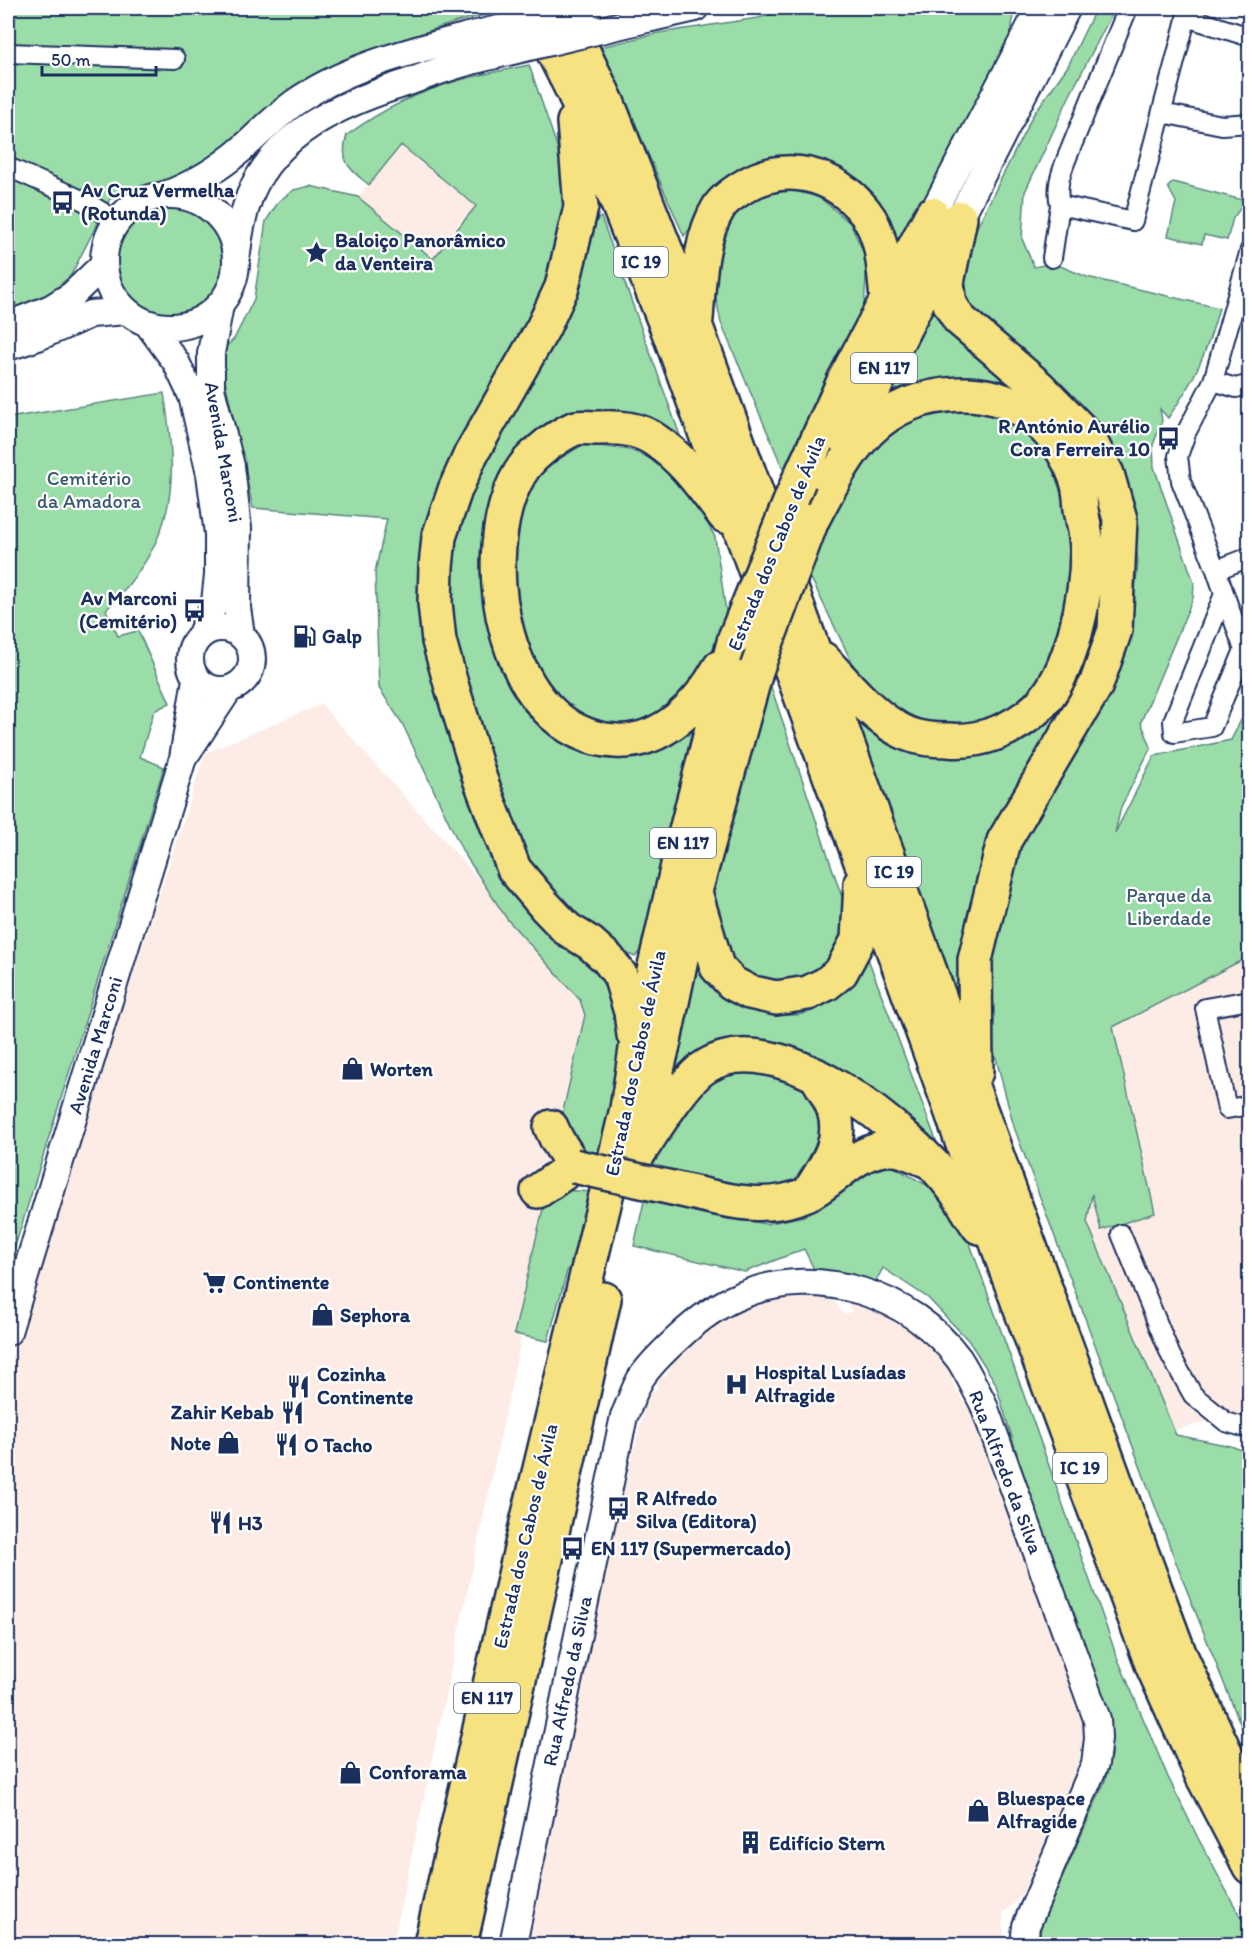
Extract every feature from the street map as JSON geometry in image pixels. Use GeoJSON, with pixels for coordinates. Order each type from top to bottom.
{"type":"FeatureCollection","features":[{"type":"Feature","properties":{"kind":"highway","name":"IC 19"},"geometry":{"type":"LineString","coordinates":[[531,8],[574,93],[670,335],[949,1104],[1006,1269],[1153,1667],[1202,1775],[1250,1867]]}},
{"type":"Feature","properties":{"kind":"highway","name":"IC 19"},"geometry":{"type":"LineString","coordinates":[[562,8],[608,104],[696,327],[1179,1653],[1250,1806]]}},
{"type":"Feature","properties":{"kind":"highway"},"geometry":{"type":"LineString","coordinates":[[574,93],[581,207],[562,287],[543,328],[471,454],[455,490],[439,537],[435,603],[439,641],[451,684],[480,779],[514,869],[567,929],[590,943],[620,975],[631,1012],[636,1049]]}},
{"type":"Feature","properties":{"kind":"highway"},"geometry":{"type":"LineString","coordinates":[[696,327],[700,274],[708,230],[719,206],[753,180],[772,175],[794,172],[815,176],[837,185],[866,213],[876,234],[882,255],[886,300]]}},
{"type":"Feature","properties":{"kind":"highway"},"geometry":{"type":"LineString","coordinates":[[946,216],[947,283],[950,304],[959,319],[1039,387],[1088,436],[1107,474],[1120,519],[1114,630],[1096,685],[1004,841],[975,960],[976,1095]]}},
{"type":"Feature","properties":{"kind":"highway","name":"Estrada dos Cabos de Ávila"},"geometry":{"type":"LineString","coordinates":[[431,1944],[522,1542],[627,1109],[636,1049],[684,839],[735,638],[799,480],[845,379],[886,300],[946,216]]}},
{"type":"Feature","properties":{"kind":"highway","name":"Estrada dos Cabos de Ávila"},"geometry":{"type":"LineString","coordinates":[[460,1944],[664,1041],[695,891],[757,668],[812,520],[946,216]]}},
{"type":"Feature","properties":{"kind":"highway"},"geometry":{"type":"LineString","coordinates":[[812,520],[853,447],[873,426],[892,411],[918,400],[937,394],[965,393],[998,397],[1018,406],[1038,420],[1056,441],[1069,461],[1077,480],[1087,549],[1081,610],[1071,650],[1054,685],[1038,707],[1004,730],[990,736],[964,742],[929,739],[907,734],[878,715],[814,648]]}},
{"type":"Feature","properties":{"kind":"highway"},"geometry":{"type":"LineString","coordinates":[[735,638],[711,683],[681,718],[654,733],[625,742],[605,740],[576,730],[552,714],[523,676],[514,657],[501,611],[497,560],[508,499],[520,473],[535,454],[576,428],[614,427],[637,431],[653,438],[688,468],[746,544]]}},
{"type":"Feature","properties":{"kind":"highway"},"geometry":{"type":"LineString","coordinates":[[695,891],[717,966],[732,983],[749,992],[776,999],[792,997],[826,984],[841,972],[858,940],[862,867]]}},
{"type":"Feature","properties":{"kind":"highway"},"geometry":{"type":"LineString","coordinates":[[636,1158],[685,1086],[704,1067],[725,1058],[756,1056],[787,1064],[816,1075],[882,1117],[953,1188],[1006,1269]]}},
{"type":"Feature","properties":{"kind":"highway"},"geometry":{"type":"LineString","coordinates":[[808,1193],[828,1163],[837,1138],[834,1109],[816,1075]]}},
{"type":"Feature","properties":{"kind":"highway"},"geometry":{"type":"LineString","coordinates":[[551,1127],[574,1166],[731,1202],[759,1205],[785,1201],[808,1193],[856,1159],[875,1150],[896,1149],[927,1160]]}},
{"type":"Feature","properties":{"kind":"highway"},"geometry":{"type":"LineString","coordinates":[[538,1191],[574,1166]]}},
{"type":"Feature","properties":{"kind":"street"},"geometry":{"type":"LineString","coordinates":[[588,8],[408,52],[357,70],[326,84],[296,102],[216,168],[186,187],[165,195],[148,198],[133,206],[117,221],[110,231],[104,248],[103,265],[106,282],[114,298],[126,311],[148,324],[168,328],[187,326],[205,318],[220,305],[230,290],[235,274],[241,224],[250,194],[267,168],[291,139],[312,124],[355,101],[479,59],[657,13],[695,8]]}},
{"type":"Feature","properties":{"kind":"street"},"geometry":{"type":"LineString","coordinates":[[946,216],[1030,20],[1040,8]]}},
{"type":"Feature","properties":{"kind":"street"},"geometry":{"type":"LineString","coordinates":[[946,216],[1067,8]]}},
{"type":"Feature","properties":{"kind":"street"},"geometry":{"type":"LineString","coordinates":[[1052,258],[1060,205],[1057,194],[1059,178],[1128,8]]}},
{"type":"Feature","properties":{"kind":"street"},"geometry":{"type":"LineString","coordinates":[[1060,205],[1133,222],[1188,12],[1250,37]]}},
{"type":"Feature","properties":{"kind":"street"},"geometry":{"type":"LineString","coordinates":[[8,53],[175,59]]}},
{"type":"Feature","properties":{"kind":"street"},"geometry":{"type":"LineString","coordinates":[[1162,113],[1222,125],[1250,123]]}},
{"type":"Feature","properties":{"kind":"street"},"geometry":{"type":"LineString","coordinates":[[8,167],[84,201],[117,221]]}},
{"type":"Feature","properties":{"kind":"street"},"geometry":{"type":"LineString","coordinates":[[165,195],[186,197],[205,205],[220,218],[231,236],[236,256]]}},
{"type":"Feature","properties":{"kind":"street"},"geometry":{"type":"LineString","coordinates":[[1224,594],[1173,722],[1174,734],[1212,727],[1244,650],[1216,570],[1181,481],[1178,456],[1182,443],[1213,381],[1250,250]]}},
{"type":"Feature","properties":{"kind":"street"},"geometry":{"type":"LineString","coordinates":[[8,325],[51,308],[72,295],[103,265]]}},
{"type":"Feature","properties":{"kind":"street","name":"Avenida Marconi"},"geometry":{"type":"LineString","coordinates":[[220,305],[211,353],[211,389],[231,466],[237,518],[237,608],[241,635]]}},
{"type":"Feature","properties":{"kind":"street"},"geometry":{"type":"LineString","coordinates":[[8,347],[91,314],[126,311]]}},
{"type":"Feature","properties":{"kind":"street","name":"Avenida Marconi"},"geometry":{"type":"LineString","coordinates":[[148,324],[176,362],[192,396],[210,474],[218,534],[218,575],[215,602],[201,634]]}},
{"type":"Feature","properties":{"kind":"street"},"geometry":{"type":"LineString","coordinates":[[1213,381],[1236,388],[1250,384]]}},
{"type":"Feature","properties":{"kind":"street"},"geometry":{"type":"LineString","coordinates":[[1216,570],[1250,558]]}},
{"type":"Feature","properties":{"kind":"street"},"geometry":{"type":"LineString","coordinates":[[218,628],[227,628],[241,635],[250,648],[251,668],[240,684],[229,689],[211,689],[196,679],[189,660],[191,650],[201,634],[218,628]]}},
{"type":"Feature","properties":{"kind":"street","name":"Avenida Marconi"},"geometry":{"type":"LineString","coordinates":[[8,1332],[183,758],[196,679]]}},
{"type":"Feature","properties":{"kind":"street","name":"Avenida Marconi"},"geometry":{"type":"LineString","coordinates":[[183,758],[229,689]]}},
{"type":"Feature","properties":{"kind":"street"},"geometry":{"type":"LineString","coordinates":[[1250,999],[1205,1008],[1227,1109],[1250,1105]]}},
{"type":"Feature","properties":{"kind":"street"},"geometry":{"type":"LineString","coordinates":[[1121,1234],[1171,1356],[1193,1395],[1226,1422],[1250,1430]]}},
{"type":"Feature","properties":{"kind":"street","name":"Rua Alfredo da Silva"},"geometry":{"type":"LineString","coordinates":[[513,1944],[624,1416],[641,1379],[662,1353],[693,1324],[742,1294],[765,1288],[807,1283],[837,1285],[885,1299],[911,1314],[939,1337],[972,1380],[1097,1719],[1098,1738],[1095,1764],[1026,1926],[1024,1944]]}},
{"type":"Feature","properties":{"kind":"shaded area"},"geometry":{"type":"Polygon","coordinates":[[[401,145],[476,207],[433,259],[358,197],[401,145]]]}},
{"type":"Feature","properties":{"kind":"shaded area"},"geometry":{"type":"Polygon","coordinates":[[[321,704],[592,1004],[393,1944],[8,1944],[8,1369],[53,1222],[205,753],[321,704]]]}},
{"type":"Feature","properties":{"kind":"shaded area"},"geometry":{"type":"Polygon","coordinates":[[[1249,930],[1249,1411],[1155,1435],[1022,1038],[1249,930]]]}},
{"type":"Feature","properties":{"kind":"shaded area"},"geometry":{"type":"Polygon","coordinates":[[[802,1296],[831,1298],[844,1314],[853,1311],[848,1304],[849,1301],[887,1315],[920,1336],[953,1374],[952,1381],[963,1401],[969,1404],[1082,1720],[1082,1746],[1078,1765],[1024,1890],[1015,1903],[1003,1913],[1004,1944],[518,1944],[585,1647],[649,1389],[656,1390],[660,1376],[666,1377],[674,1359],[709,1326],[743,1308],[761,1302],[802,1296]]]}},
{"type":"Feature","properties":{"kind":"green space"},"geometry":{"type":"Polygon","coordinates":[[[8,8],[495,8],[497,12],[460,21],[385,45],[320,74],[225,150],[171,180],[110,199],[71,275],[43,300],[8,310],[8,8]]]}},
{"type":"Feature","properties":{"kind":"green space"},"geometry":{"type":"Polygon","coordinates":[[[795,8],[1013,8],[1012,32],[902,241],[891,248],[878,207],[859,182],[828,165],[715,198],[684,236],[601,47],[659,33],[758,18],[795,8]]]}},
{"type":"Feature","properties":{"kind":"green space","name":"Parque da Liberdade"},"geometry":{"type":"Polygon","coordinates":[[[1096,8],[1115,8],[1070,95],[1025,192],[1022,239],[1034,267],[1053,263],[1087,277],[1219,308],[1205,352],[1186,391],[1168,418],[1160,409],[1162,421],[1153,445],[1154,467],[1194,583],[1193,598],[1141,722],[1151,747],[1121,807],[1115,833],[1154,756],[1231,740],[1241,720],[1249,725],[1250,956],[1113,1027],[1155,1213],[1101,1230],[1092,1194],[1087,1222],[1176,1435],[1231,1446],[1249,1453],[1249,1746],[1178,1568],[1014,1127],[992,1043],[987,980],[1014,851],[1124,654],[1134,602],[1138,561],[1132,523],[964,301],[958,284],[971,239],[1033,115],[1068,66],[1096,8]]]}},
{"type":"Feature","properties":{"kind":"green space"},"geometry":{"type":"Polygon","coordinates":[[[529,65],[570,191],[556,272],[426,547],[521,903],[534,919],[606,977],[625,1044],[606,1162],[582,1155],[558,1133],[585,1015],[580,1000],[507,919],[463,852],[402,723],[379,688],[375,572],[387,519],[253,508],[219,353],[234,339],[254,299],[266,221],[279,201],[294,190],[310,186],[358,197],[433,259],[476,206],[401,145],[369,185],[351,169],[345,159],[347,135],[387,110],[430,90],[460,80],[529,65]]]}},
{"type":"Feature","properties":{"kind":"green space"},"geometry":{"type":"Polygon","coordinates":[[[1173,182],[1246,201],[1233,218],[1227,240],[1204,235],[1202,244],[1168,236],[1176,202],[1168,187],[1173,182]]]}},
{"type":"Feature","properties":{"kind":"green space"},"geometry":{"type":"Polygon","coordinates":[[[783,188],[819,197],[850,223],[867,260],[864,309],[786,476],[721,323],[713,284],[714,254],[728,219],[745,201],[783,188]]]}},
{"type":"Feature","properties":{"kind":"green space"},"geometry":{"type":"Polygon","coordinates":[[[169,206],[190,210],[207,222],[219,239],[223,260],[219,281],[207,298],[190,310],[169,314],[148,310],[131,298],[119,281],[115,260],[119,239],[131,222],[148,210],[169,206]]]}},
{"type":"Feature","properties":{"kind":"green space"},"geometry":{"type":"Polygon","coordinates":[[[601,217],[686,452],[550,430],[489,581],[571,744],[610,759],[631,756],[691,734],[646,943],[635,957],[600,940],[522,866],[451,636],[449,599],[458,513],[503,418],[537,373],[563,326],[578,285],[591,223],[601,217]]]}},
{"type":"Feature","properties":{"kind":"green space"},"geometry":{"type":"Polygon","coordinates":[[[936,295],[1015,388],[1011,395],[878,404],[936,295]]]}},
{"type":"Feature","properties":{"kind":"green space","name":"Cemitério da Amadora"},"geometry":{"type":"Polygon","coordinates":[[[164,393],[171,457],[171,484],[167,510],[159,535],[147,559],[106,610],[118,636],[138,631],[170,703],[154,711],[140,757],[164,767],[8,1269],[8,418],[164,393]]]}},
{"type":"Feature","properties":{"kind":"green space"},"geometry":{"type":"Polygon","coordinates":[[[928,408],[997,411],[1035,438],[1052,466],[1070,521],[1074,568],[1060,631],[1046,668],[1036,684],[1009,709],[976,725],[915,724],[878,702],[859,677],[809,574],[840,500],[846,478],[887,429],[928,408]]]}},
{"type":"Feature","properties":{"kind":"green space"},"geometry":{"type":"Polygon","coordinates":[[[584,444],[630,450],[660,462],[689,491],[715,537],[727,618],[706,675],[690,698],[616,735],[553,702],[517,624],[513,539],[529,486],[551,464],[584,444]]]}},
{"type":"Feature","properties":{"kind":"green space"},"geometry":{"type":"Polygon","coordinates":[[[1078,465],[1108,501],[1101,645],[964,974],[954,990],[855,722],[917,751],[958,758],[988,752],[1033,734],[1059,704],[1078,465]]]}},
{"type":"Feature","properties":{"kind":"green space"},"geometry":{"type":"Polygon","coordinates":[[[770,684],[844,903],[846,938],[837,958],[797,988],[743,976],[723,950],[716,928],[715,890],[751,738],[770,684]]]}},
{"type":"Feature","properties":{"kind":"green space"},"geometry":{"type":"Polygon","coordinates":[[[699,956],[712,982],[725,997],[748,1009],[775,1015],[789,1015],[812,1011],[828,1001],[867,956],[946,1167],[768,1051],[664,1100],[699,956]]]}},
{"type":"Feature","properties":{"kind":"green space"},"geometry":{"type":"Polygon","coordinates":[[[762,1069],[803,1089],[821,1111],[826,1138],[803,1184],[748,1194],[650,1172],[667,1121],[686,1100],[726,1073],[762,1069]]]}},
{"type":"Feature","properties":{"kind":"green space"},"geometry":{"type":"Polygon","coordinates":[[[892,1166],[932,1188],[968,1238],[1117,1657],[1168,1777],[1249,1933],[1249,1944],[1039,1944],[1041,1926],[1105,1781],[1112,1751],[1106,1714],[1021,1467],[995,1382],[969,1341],[928,1298],[883,1268],[876,1281],[814,1269],[804,1249],[745,1272],[634,1246],[644,1201],[766,1224],[804,1216],[868,1172],[892,1166]]]}},
{"type":"Feature","properties":{"kind":"green space"},"geometry":{"type":"Polygon","coordinates":[[[559,1190],[595,1192],[584,1247],[567,1271],[548,1341],[514,1334],[545,1200],[559,1190]]]}},
{"type":"Feature","properties":{"kind":"place","name":"Av Cruz Vermelha (Rotunda)"},"geometry":{"type":"Point","coordinates":[63,202]}},
{"type":"Feature","properties":{"kind":"place","name":"Baloiço Panorâmico da Venteira"},"geometry":{"type":"Point","coordinates":[317,252]}},
{"type":"Feature","properties":{"kind":"place","name":"R António Aurélio Cora Ferreira 10"},"geometry":{"type":"Point","coordinates":[1168,438]}},
{"type":"Feature","properties":{"kind":"place","name":"Av Marconi (Cemitério)"},"geometry":{"type":"Point","coordinates":[195,610]}},
{"type":"Feature","properties":{"kind":"place","name":"Galp"},"geometry":{"type":"Point","coordinates":[304,636]}},
{"type":"Feature","properties":{"kind":"place","name":"Worten"},"geometry":{"type":"Point","coordinates":[352,1069]}},
{"type":"Feature","properties":{"kind":"place","name":"Continente"},"geometry":{"type":"Point","coordinates":[215,1282]}},
{"type":"Feature","properties":{"kind":"place","name":"Sephora"},"geometry":{"type":"Point","coordinates":[322,1315]}},
{"type":"Feature","properties":{"kind":"place","name":"Hospital Lusíadas Alfragide"},"geometry":{"type":"Point","coordinates":[737,1384]}},
{"type":"Feature","properties":{"kind":"place","name":"Cozinha Continente"},"geometry":{"type":"Point","coordinates":[299,1386]}},
{"type":"Feature","properties":{"kind":"place","name":"Zahir Kebab"},"geometry":{"type":"Point","coordinates":[292,1412]}},
{"type":"Feature","properties":{"kind":"place","name":"Note"},"geometry":{"type":"Point","coordinates":[229,1443]}},
{"type":"Feature","properties":{"kind":"place","name":"O Tacho"},"geometry":{"type":"Point","coordinates":[286,1445]}},
{"type":"Feature","properties":{"kind":"place","name":"R Alfredo Silva (Editora)"},"geometry":{"type":"Point","coordinates":[618,1509]}},
{"type":"Feature","properties":{"kind":"place","name":"H3"},"geometry":{"type":"Point","coordinates":[220,1523]}},
{"type":"Feature","properties":{"kind":"place","name":"EN 117 (Supermercado)"},"geometry":{"type":"Point","coordinates":[573,1548]}},
{"type":"Feature","properties":{"kind":"place","name":"Conforama"},"geometry":{"type":"Point","coordinates":[351,1772]}},
{"type":"Feature","properties":{"kind":"place","name":"Bluespace Alfragide"},"geometry":{"type":"Point","coordinates":[979,1810]}},
{"type":"Feature","properties":{"kind":"place","name":"Edifício Stern"},"geometry":{"type":"Point","coordinates":[751,1843]}}]}
